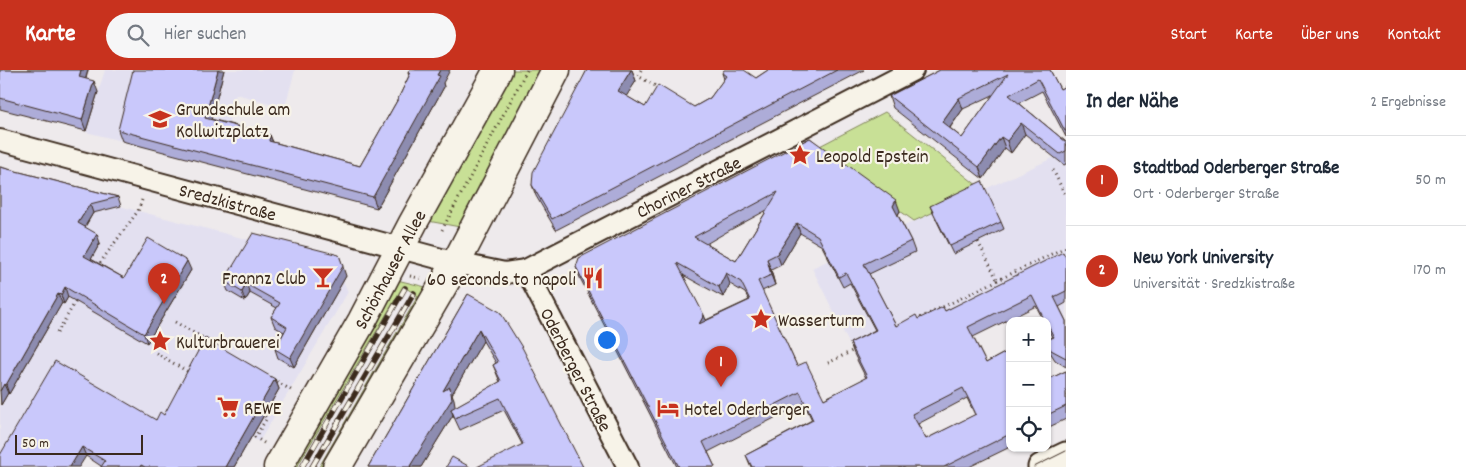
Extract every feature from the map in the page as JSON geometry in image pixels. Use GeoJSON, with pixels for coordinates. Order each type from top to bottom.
{"type":"FeatureCollection","features":[{"type":"Feature","properties":{"kind":"main road","name":"Schönhauser Allee"},"geometry":{"type":"LineString","coordinates":[[278,467],[357,329],[400,261],[498,70]]}},
{"type":"Feature","properties":{"kind":"main road"},"geometry":{"type":"LineString","coordinates":[[337,467],[456,263],[556,70]]}},
{"type":"Feature","properties":{"kind":"street","name":"Choriner Straße"},"geometry":{"type":"LineString","coordinates":[[456,263],[505,273],[526,270],[914,70]]}},
{"type":"Feature","properties":{"kind":"street","name":"Sredzkistraße"},"geometry":{"type":"LineString","coordinates":[[0,140],[400,261],[456,263]]}},
{"type":"Feature","properties":{"kind":"street","name":"Oderberger Straße"},"geometry":{"type":"LineString","coordinates":[[526,270],[628,467]]}},
{"type":"Feature","properties":{"kind":"street"},"geometry":{"type":"LineString","coordinates":[[1041,467],[1066,455]]}},
{"type":"Feature","properties":{"kind":"path"},"geometry":{"type":"LineString","coordinates":[[442,230],[527,70]]}},
{"type":"Feature","properties":{"kind":"path"},"geometry":{"type":"LineString","coordinates":[[641,70],[638,76],[662,90]]}},
{"type":"Feature","properties":{"kind":"path"},"geometry":{"type":"LineString","coordinates":[[1054,170],[1066,197]]}},
{"type":"Feature","properties":{"kind":"path"},"geometry":{"type":"LineString","coordinates":[[95,269],[138,211],[142,200]]}},
{"type":"Feature","properties":{"kind":"path"},"geometry":{"type":"LineString","coordinates":[[435,228],[450,232]]}},
{"type":"Feature","properties":{"kind":"path"},"geometry":{"type":"LineString","coordinates":[[978,242],[1001,287]]}},
{"type":"Feature","properties":{"kind":"path"},"geometry":{"type":"LineString","coordinates":[[908,324],[1066,247]]}},
{"type":"Feature","properties":{"kind":"path"},"geometry":{"type":"LineString","coordinates":[[400,261],[429,281]]}},
{"type":"Feature","properties":{"kind":"path"},"geometry":{"type":"LineString","coordinates":[[1035,262],[1038,269]]}},
{"type":"Feature","properties":{"kind":"path"},"geometry":{"type":"LineString","coordinates":[[57,333],[76,301]]}},
{"type":"Feature","properties":{"kind":"path"},"geometry":{"type":"LineString","coordinates":[[175,322],[210,342]]}},
{"type":"Feature","properties":{"kind":"path"},"geometry":{"type":"LineString","coordinates":[[828,363],[863,345]]}},
{"type":"Feature","properties":{"kind":"path"},"geometry":{"type":"LineString","coordinates":[[156,353],[195,376]]}},
{"type":"Feature","properties":{"kind":"path"},"geometry":{"type":"LineString","coordinates":[[265,374],[294,392]]}},
{"type":"Feature","properties":{"kind":"path"},"geometry":{"type":"LineString","coordinates":[[264,442],[255,437],[267,418],[265,416]]}},
{"type":"Feature","properties":{"kind":"shaded area","name":"Grundschule am Kollwitzplatz"},"geometry":{"type":"Polygon","coordinates":[[[105,70],[295,70],[285,107],[236,94],[217,165],[86,132],[105,70]]]}},
{"type":"Feature","properties":{"kind":"shaded area"},"geometry":{"type":"Polygon","coordinates":[[[1066,152],[1066,364],[1051,336],[1051,317],[1042,317],[1036,306],[1014,317],[1006,317],[1006,321],[871,388],[812,268],[1066,152]]]}},
{"type":"Feature","properties":{"kind":"shaded area","name":"Kulturbrauerei"},"geometry":{"type":"Polygon","coordinates":[[[0,175],[276,247],[338,266],[342,264],[346,276],[342,278],[348,292],[259,442],[252,438],[235,467],[133,467],[95,462],[86,456],[79,467],[0,467],[0,175]]]}},
{"type":"Feature","properties":{"kind":"green space"},"geometry":{"type":"Polygon","coordinates":[[[509,70],[545,70],[460,227],[428,221],[509,70]]]}},
{"type":"Feature","properties":{"kind":"green space"},"geometry":{"type":"Polygon","coordinates":[[[885,112],[983,190],[914,221],[814,149],[885,112]]]}},
{"type":"Feature","properties":{"kind":"green space"},"geometry":{"type":"Polygon","coordinates":[[[397,280],[430,288],[327,467],[319,467],[418,296],[403,286],[297,467],[288,467],[397,280]]]}},
{"type":"Feature","properties":{"kind":"building"},"geometry":{"type":"Polygon","coordinates":[[[0,70],[81,70],[79,77],[94,81],[82,120],[0,98],[0,70]]]}},
{"type":"Feature","properties":{"kind":"building"},"geometry":{"type":"Polygon","coordinates":[[[133,70],[218,70],[205,118],[270,135],[269,141],[360,166],[398,99],[410,74],[408,73],[409,70],[440,70],[437,75],[440,76],[373,197],[118,130],[133,70]]]}},
{"type":"Feature","properties":{"kind":"building"},"geometry":{"type":"Polygon","coordinates":[[[587,70],[631,70],[618,91],[645,107],[658,85],[694,107],[710,98],[726,76],[722,73],[724,70],[744,70],[756,78],[768,70],[837,70],[552,219],[532,185],[533,172],[587,70]]]}},
{"type":"Feature","properties":{"kind":"building"},"geometry":{"type":"Polygon","coordinates":[[[940,70],[1050,70],[1060,89],[1066,86],[1066,131],[1038,79],[1009,95],[1066,142],[1066,151],[1060,154],[1021,123],[1007,141],[1001,137],[979,167],[889,96],[940,70]],[[1008,74],[959,98],[942,122],[962,138],[1008,74]]]}},
{"type":"Feature","properties":{"kind":"building"},"geometry":{"type":"Polygon","coordinates":[[[810,138],[896,200],[893,206],[911,241],[864,264],[896,326],[916,315],[918,319],[943,307],[945,311],[1063,252],[1066,258],[1066,291],[1054,297],[1066,321],[1066,358],[1051,350],[1051,338],[1054,337],[1051,331],[1051,317],[1043,317],[1032,295],[968,327],[986,363],[1006,352],[1006,436],[944,467],[752,467],[746,455],[813,420],[800,392],[703,442],[715,467],[679,467],[576,267],[579,258],[810,138]],[[778,192],[694,237],[736,261],[778,192]],[[797,223],[777,254],[767,259],[771,275],[758,281],[797,366],[806,362],[824,399],[867,377],[850,343],[876,330],[846,273],[839,277],[818,236],[797,223]],[[677,263],[704,315],[699,324],[750,300],[741,282],[726,273],[719,287],[677,263]],[[963,388],[912,414],[926,439],[976,414],[963,388]]]}},
{"type":"Feature","properties":{"kind":"building"},"geometry":{"type":"Polygon","coordinates":[[[0,167],[118,197],[90,204],[78,223],[97,234],[84,256],[124,278],[148,238],[187,261],[144,334],[65,287],[61,295],[58,294],[6,385],[4,384],[0,391],[0,167]]]}},
{"type":"Feature","properties":{"kind":"building"},"geometry":{"type":"Polygon","coordinates":[[[982,181],[1001,222],[950,246],[930,206],[982,181]]]}},
{"type":"Feature","properties":{"kind":"building"},"geometry":{"type":"Polygon","coordinates":[[[253,233],[339,255],[343,266],[290,358],[275,349],[287,327],[271,317],[280,303],[246,284],[242,292],[224,281],[253,233]]]}},
{"type":"Feature","properties":{"kind":"building"},"geometry":{"type":"Polygon","coordinates":[[[468,294],[500,312],[523,349],[583,467],[477,467],[523,444],[500,398],[455,418],[451,409],[501,381],[493,365],[498,362],[479,329],[443,391],[450,387],[452,399],[411,467],[368,467],[468,294]]]}},
{"type":"Feature","properties":{"kind":"building"},"geometry":{"type":"Polygon","coordinates":[[[205,338],[275,379],[225,467],[145,467],[141,465],[140,467],[101,467],[105,461],[82,447],[70,467],[0,467],[0,455],[55,361],[156,420],[160,412],[164,415],[205,338]]]}},
{"type":"Feature","properties":{"kind":"building"},"geometry":{"type":"Polygon","coordinates":[[[1066,371],[1066,406],[1051,413],[1051,407],[1051,378],[1066,371]]]}},
{"type":"Feature","properties":{"kind":"building"},"geometry":{"type":"Polygon","coordinates":[[[452,457],[470,467],[446,467],[452,457]]]}},
{"type":"Feature","properties":{"kind":"tram line"},"geometry":{"type":"LineString","coordinates":[[1034,467],[1066,451]]}},
{"type":"Feature","properties":{"kind":"railway"},"geometry":{"type":"LineString","coordinates":[[302,467],[405,288]]}},
{"type":"Feature","properties":{"kind":"railway"},"geometry":{"type":"LineString","coordinates":[[312,467],[414,293]]}},
{"type":"Feature","properties":{"kind":"place","name":"Grundschule am Kollwitzplatz"},"geometry":{"type":"Point","coordinates":[160,119]}},
{"type":"Feature","properties":{"kind":"place","name":"Leopold Epstein"},"geometry":{"type":"Point","coordinates":[800,155]}},
{"type":"Feature","properties":{"kind":"place","name":"Frannz Club"},"geometry":{"type":"Point","coordinates":[323,277]}},
{"type":"Feature","properties":{"kind":"place","name":"60 seconds to napoli"},"geometry":{"type":"Point","coordinates":[593,278]}},
{"type":"Feature","properties":{"kind":"place","name":"New York University"},"geometry":{"type":"Point","coordinates":[164,304]}},
{"type":"Feature","properties":{"kind":"place","name":"Wasserturm"},"geometry":{"type":"Point","coordinates":[761,319]}},
{"type":"Feature","properties":{"kind":"place","name":"Kulturbrauerei"},"geometry":{"type":"Point","coordinates":[160,341]}},
{"type":"Feature","properties":{"kind":"place","name":"Stadtbad Oderberger Straße"},"geometry":{"type":"Point","coordinates":[721,387]}},
{"type":"Feature","properties":{"kind":"place","name":"REWE"},"geometry":{"type":"Point","coordinates":[228,407]}},
{"type":"Feature","properties":{"kind":"place","name":"Hotel Oderberger"},"geometry":{"type":"Point","coordinates":[668,408]}}]}
